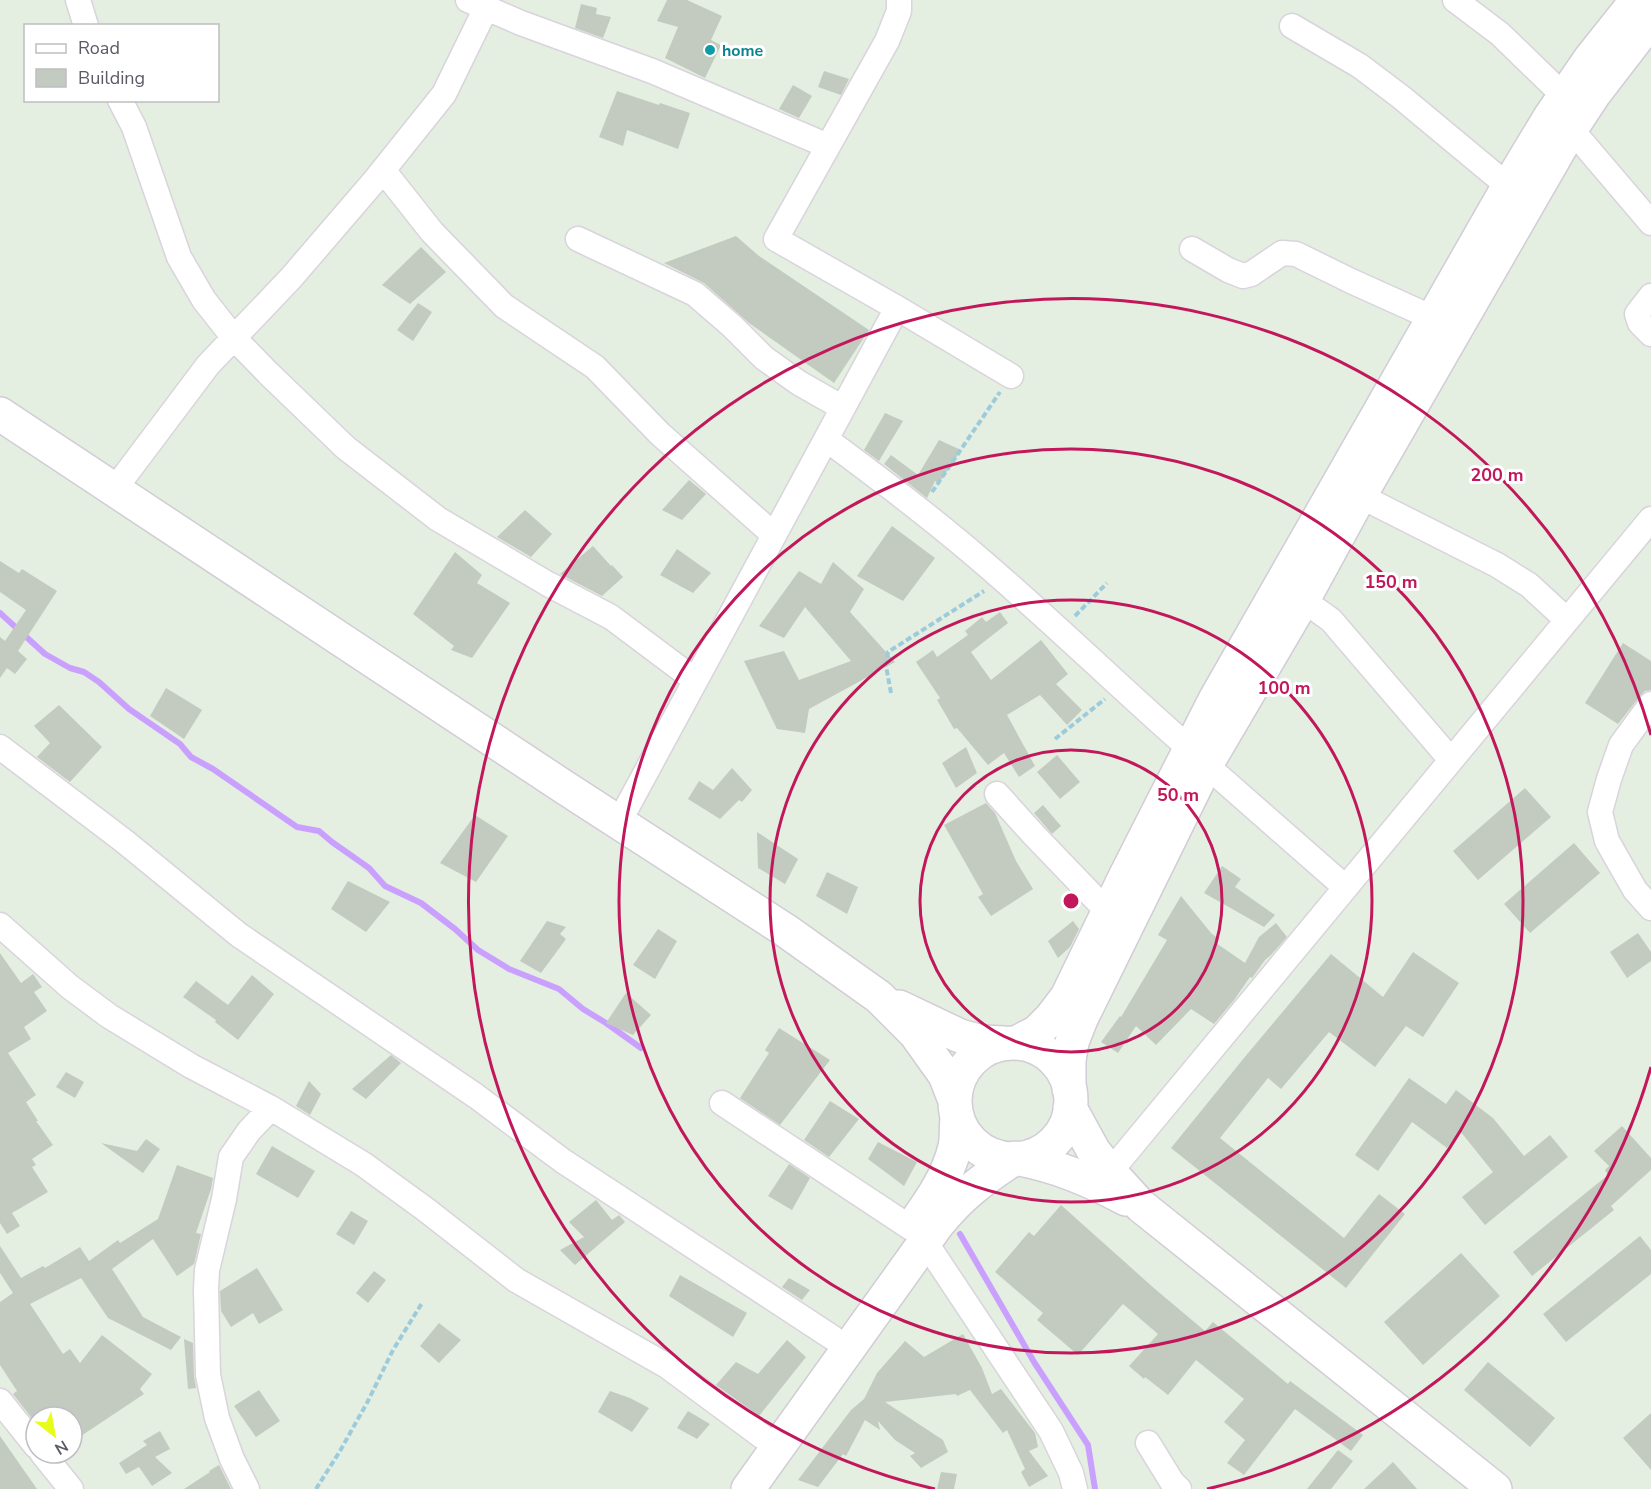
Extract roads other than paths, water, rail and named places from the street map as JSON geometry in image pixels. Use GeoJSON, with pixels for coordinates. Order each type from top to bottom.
{"type":"FeatureCollection","features":[{"type":"Feature","properties":{"kind":"main road"},"geometry":{"type":"LineString","coordinates":[[0,414],[785,930],[879,997],[915,1033],[932,1054],[945,1075],[966,1136],[981,1150],[1000,1158],[1023,1158],[1042,1151],[1058,1138],[1068,1120],[1072,1042],[1198,757],[1215,700],[1508,186],[1564,96],[1636,0]]}},
{"type":"Feature","properties":{"kind":"main road"},"geometry":{"type":"LineString","coordinates":[[748,1489],[919,1236],[948,1168],[955,1145],[958,1080],[969,1062],[985,1049],[1010,1043],[1037,1032],[1067,997],[1108,912],[1198,757],[1303,600],[1362,492],[1571,129],[1594,94],[1651,20]]}},
{"type":"Feature","properties":{"kind":"main road"},"geometry":{"type":"LineString","coordinates":[[879,997],[960,1036],[982,1042],[1023,1043],[1042,1050],[1058,1063],[1068,1081],[1070,1099],[1093,1150],[1141,1206],[1495,1489]]}},
{"type":"Feature","properties":{"kind":"main road"},"geometry":{"type":"LineString","coordinates":[[726,1489],[833,1338],[919,1236],[937,1225],[954,1205],[980,1182],[1015,1158],[1044,1164],[1092,1181],[1141,1206]]}},
{"type":"Feature","properties":{"kind":"street"},"geometry":{"type":"LineString","coordinates":[[78,0],[85,24]]}},
{"type":"Feature","properties":{"kind":"street"},"geometry":{"type":"LineString","coordinates":[[899,0],[899,11],[887,41],[776,239],[1011,376]]}},
{"type":"Feature","properties":{"kind":"street"},"geometry":{"type":"LineString","coordinates":[[1455,0],[1500,34],[1564,96]]}},
{"type":"Feature","properties":{"kind":"street"},"geometry":{"type":"LineString","coordinates":[[114,490],[208,365],[291,278],[444,94],[477,4],[521,23],[652,71],[828,146]]}},
{"type":"Feature","properties":{"kind":"street"},"geometry":{"type":"LineString","coordinates":[[1292,26],[1360,66],[1508,186]]}},
{"type":"Feature","properties":{"kind":"street"},"geometry":{"type":"LineString","coordinates":[[121,102],[134,127],[178,257],[204,300],[234,338],[268,373],[346,448],[438,519],[548,584],[611,617],[695,680]]}},
{"type":"Feature","properties":{"kind":"street"},"geometry":{"type":"LineString","coordinates":[[1571,129],[1651,223]]}},
{"type":"Feature","properties":{"kind":"street"},"geometry":{"type":"LineString","coordinates":[[383,170],[432,232],[504,306],[596,367],[660,434],[774,535]]}},
{"type":"Feature","properties":{"kind":"street"},"geometry":{"type":"LineString","coordinates":[[578,239],[695,294],[764,358],[800,383],[843,408]]}},
{"type":"Feature","properties":{"kind":"street"},"geometry":{"type":"LineString","coordinates":[[1192,249],[1243,276],[1251,274],[1282,253],[1296,254],[1433,318]]}},
{"type":"Feature","properties":{"kind":"street"},"geometry":{"type":"LineString","coordinates":[[1651,296],[1637,314],[1640,323],[1651,334]]}},
{"type":"Feature","properties":{"kind":"street"},"geometry":{"type":"LineString","coordinates":[[619,822],[897,308]]}},
{"type":"Feature","properties":{"kind":"street"},"geometry":{"type":"LineString","coordinates":[[826,439],[920,510],[1002,579],[1198,757],[1346,887]]}},
{"type":"Feature","properties":{"kind":"street"},"geometry":{"type":"LineString","coordinates":[[1362,492],[1372,502],[1497,565],[1529,585],[1568,620]]}},
{"type":"Feature","properties":{"kind":"street"},"geometry":{"type":"LineString","coordinates":[[1110,1172],[1651,519]]}},
{"type":"Feature","properties":{"kind":"street"},"geometry":{"type":"LineString","coordinates":[[1303,600],[1331,620],[1451,760]]}},
{"type":"Feature","properties":{"kind":"street"},"geometry":{"type":"LineString","coordinates":[[1651,704],[1621,745],[1600,812],[1607,841],[1635,890],[1651,908]]}},
{"type":"Feature","properties":{"kind":"street"},"geometry":{"type":"LineString","coordinates":[[0,747],[124,841],[238,935],[476,1096],[563,1161],[833,1338]]}},
{"type":"Feature","properties":{"kind":"street"},"geometry":{"type":"LineString","coordinates":[[997,794],[1108,912]]}},
{"type":"Feature","properties":{"kind":"street"},"geometry":{"type":"LineString","coordinates":[[0,925],[70,987],[109,1016],[190,1066],[271,1108],[363,1164],[516,1280],[667,1366],[763,1437]]}},
{"type":"Feature","properties":{"kind":"street"},"geometry":{"type":"LineString","coordinates":[[722,1103],[919,1236],[1051,1431],[1071,1473],[1075,1489]]}},
{"type":"Feature","properties":{"kind":"street"},"geometry":{"type":"LineString","coordinates":[[247,1489],[217,1418],[208,1375],[207,1270],[224,1199],[231,1157],[249,1131],[271,1108]]}},
{"type":"Feature","properties":{"kind":"street"},"geometry":{"type":"LineString","coordinates":[[0,1401],[24,1431]]}},
{"type":"Feature","properties":{"kind":"street"},"geometry":{"type":"LineString","coordinates":[[1148,1443],[1172,1482],[1179,1489]]}},
{"type":"Feature","properties":{"kind":"street"},"geometry":{"type":"LineString","coordinates":[[52,1465],[71,1489]]}},
{"type":"Feature","properties":{"kind":"waterway"},"geometry":{"type":"LineString","coordinates":[[0,613],[45,654],[70,668],[84,672],[99,682],[129,709],[180,744],[191,757],[213,769],[297,827],[319,831],[369,868],[385,886],[421,903],[478,950],[509,969],[559,989],[583,1009],[641,1048]]}},
{"type":"Feature","properties":{"kind":"waterway"},"geometry":{"type":"LineString","coordinates":[[960,1234],[1034,1362],[1088,1445],[1095,1489]]}},
{"type":"Feature","properties":{"kind":"place","name":"home"},"geometry":{"type":"Point","coordinates":[710,50]}}]}
